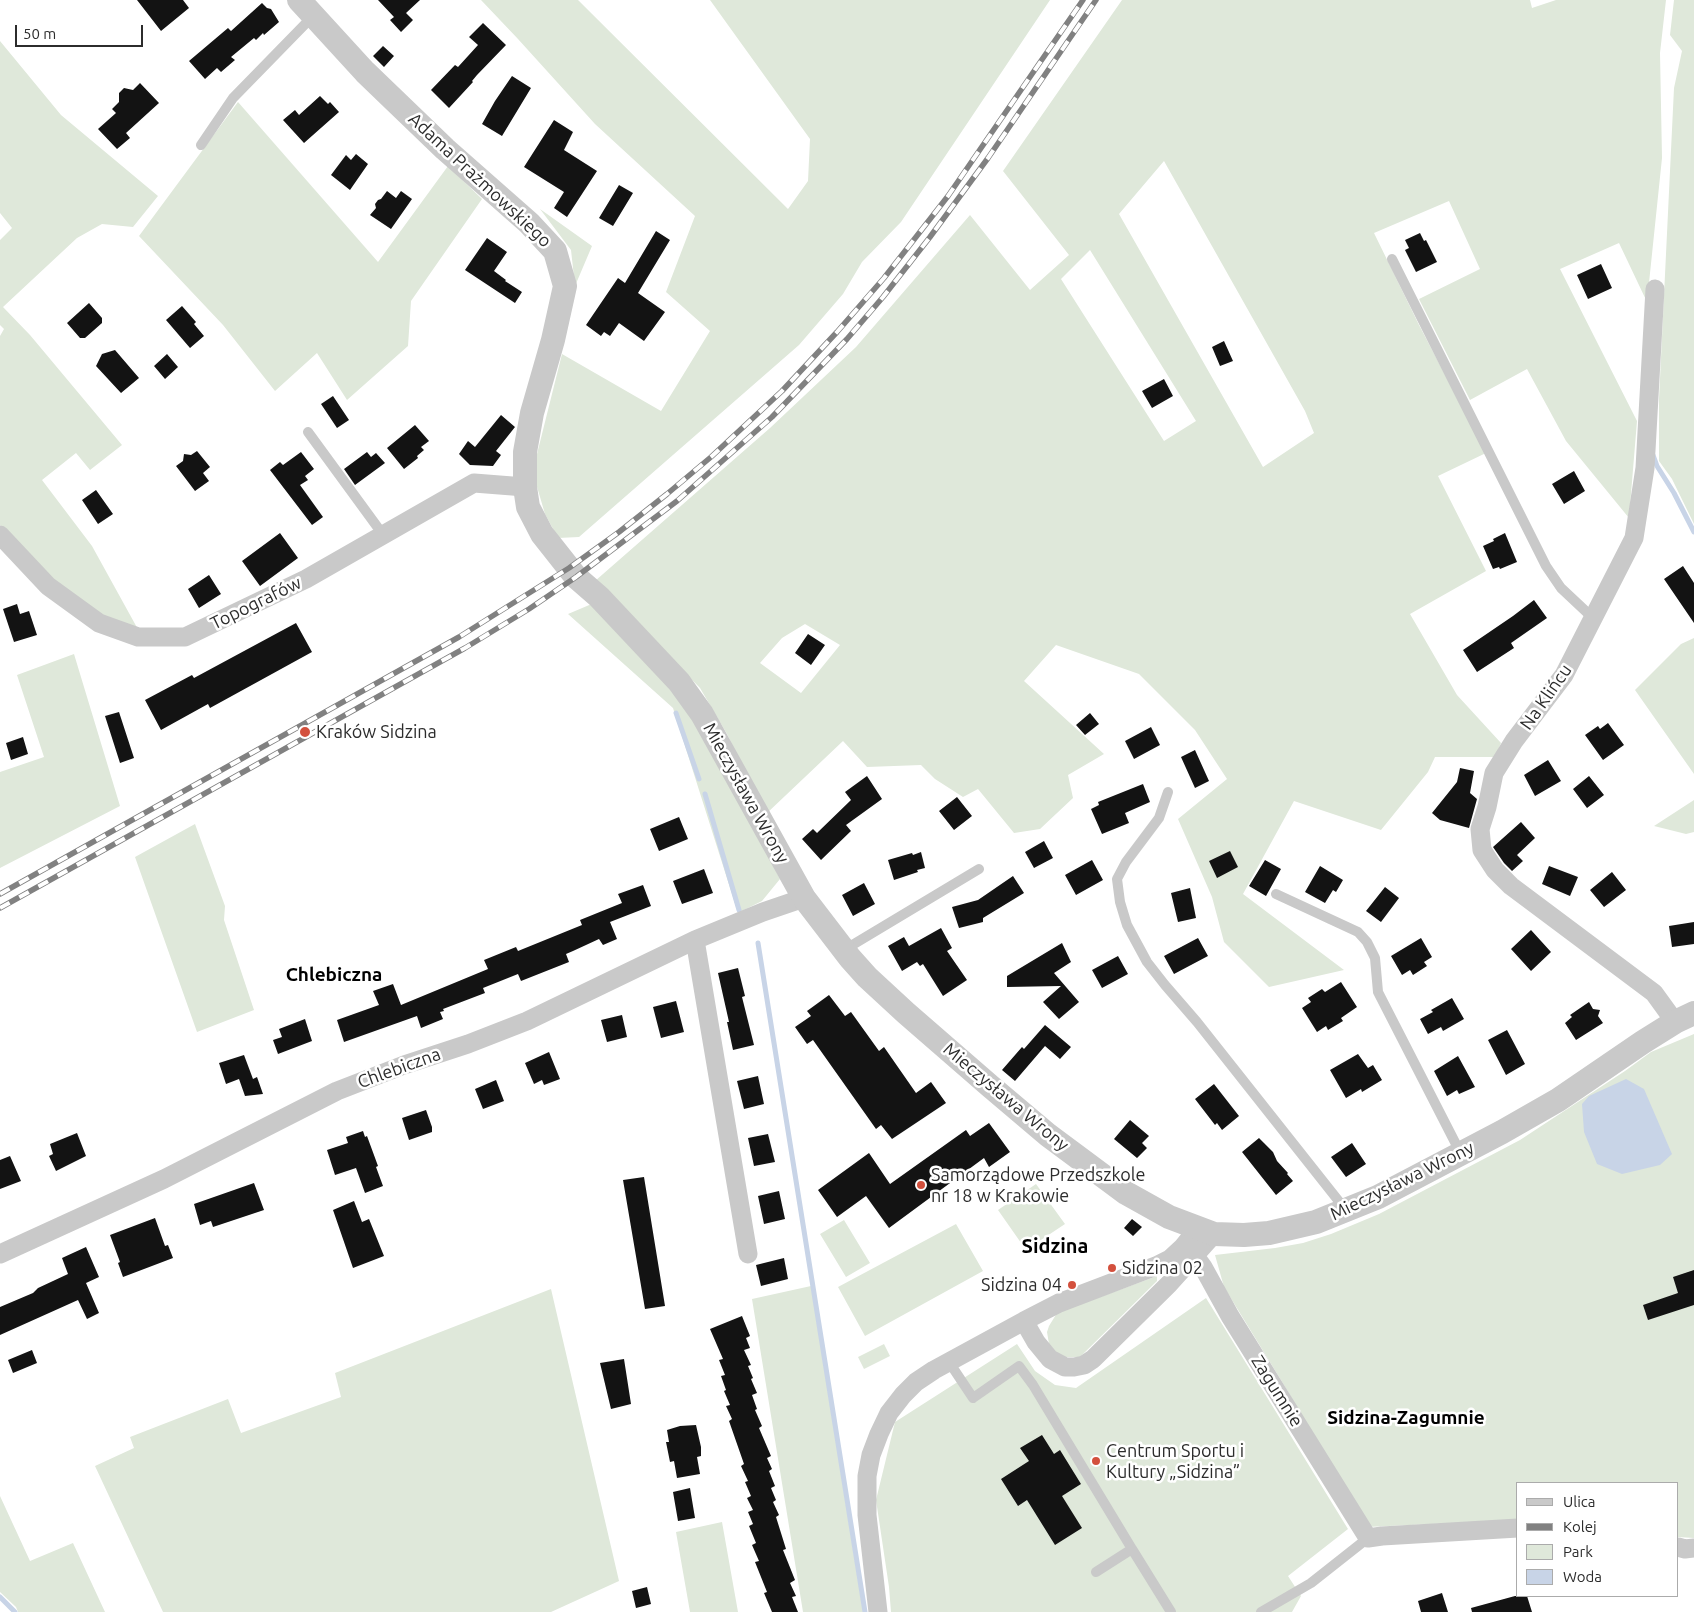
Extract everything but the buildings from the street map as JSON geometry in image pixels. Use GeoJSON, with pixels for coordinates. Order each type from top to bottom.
{"type":"FeatureCollection","features":[{"type":"Feature","properties":{"kind":"street","name":"Adama Prażmowskiego"},"geometry":{"type":"LineString","coordinates":[[306,8],[364,72],[556,251],[565,286],[553,340],[532,413],[525,452],[525,487]]}},
{"type":"Feature","properties":{"kind":"street","name":"Na Klińcu"},"geometry":{"type":"LineString","coordinates":[[1656,289],[1645,468],[1634,538],[1564,675],[1514,741],[1494,773],[1480,829],[1482,850],[1495,870],[1511,886],[1654,993],[1684,1018]]}},
{"type":"Feature","properties":{"kind":"street","name":"Topografów"},"geometry":{"type":"LineString","coordinates":[[0,535],[48,586],[99,623],[138,637],[185,637],[306,579],[474,483],[525,487]]}},
{"type":"Feature","properties":{"kind":"street","name":"Mieczysława Wrony"},"geometry":{"type":"LineString","coordinates":[[525,487],[528,507],[535,524],[551,547],[576,577],[599,597],[679,682],[702,714],[804,898],[867,977],[1048,1135],[1126,1193],[1169,1217],[1205,1231],[1244,1235],[1269,1233],[1316,1222],[1378,1196],[1502,1132],[1558,1100],[1643,1042],[1684,1018]]}},
{"type":"Feature","properties":{"kind":"street","name":"Chlebiczna"},"geometry":{"type":"LineString","coordinates":[[0,1254],[164,1179],[337,1091],[528,1021],[695,940],[763,912],[804,898]]}},
{"type":"Feature","properties":{"kind":"street"},"geometry":{"type":"LineString","coordinates":[[695,940],[748,1254]]}},
{"type":"Feature","properties":{"kind":"street"},"geometry":{"type":"LineString","coordinates":[[1024,1321],[1036,1342],[1050,1359],[1065,1367],[1084,1364],[1093,1359],[1189,1252],[1205,1231]]}},
{"type":"Feature","properties":{"kind":"street"},"geometry":{"type":"LineString","coordinates":[[878,1612],[867,1515],[867,1476],[878,1434],[889,1412],[903,1394],[916,1382],[948,1362],[1059,1303],[1189,1252]]}},
{"type":"Feature","properties":{"kind":"street","name":"Zagumnie"},"geometry":{"type":"LineString","coordinates":[[1189,1252],[1203,1267],[1230,1316],[1368,1538]]}},
{"type":"Feature","properties":{"kind":"street"},"geometry":{"type":"LineString","coordinates":[[1368,1538],[1516,1528]]}},
{"type":"Feature","properties":{"kind":"street"},"geometry":{"type":"LineString","coordinates":[[1679,1547],[1694,1548]]}},
{"type":"Feature","properties":{"kind":"lane"},"geometry":{"type":"LineString","coordinates":[[202,145],[233,98],[306,8]]}},
{"type":"Feature","properties":{"kind":"lane"},"geometry":{"type":"LineString","coordinates":[[1392,259],[1546,566],[1561,588],[1594,619]]}},
{"type":"Feature","properties":{"kind":"lane"},"geometry":{"type":"LineString","coordinates":[[308,432],[384,536]]}},
{"type":"Feature","properties":{"kind":"lane"},"geometry":{"type":"LineString","coordinates":[[1168,792],[1159,818],[1126,862],[1117,879],[1120,902],[1127,925],[1147,962],[1203,1029],[1346,1210]]}},
{"type":"Feature","properties":{"kind":"lane"},"geometry":{"type":"LineString","coordinates":[[844,950],[979,869]]}},
{"type":"Feature","properties":{"kind":"lane"},"geometry":{"type":"LineString","coordinates":[[1276,894],[1358,932],[1367,942],[1375,958],[1378,992],[1460,1152]]}},
{"type":"Feature","properties":{"kind":"lane"},"geometry":{"type":"LineString","coordinates":[[948,1362],[973,1398],[1019,1366],[1043,1400],[1171,1612]]}},
{"type":"Feature","properties":{"kind":"lane"},"geometry":{"type":"LineString","coordinates":[[1261,1612],[1311,1583],[1368,1538]]}},
{"type":"Feature","properties":{"kind":"lane"},"geometry":{"type":"LineString","coordinates":[[1096,1572],[1132,1548]]}},
{"type":"Feature","properties":{"kind":"green space"},"geometry":{"type":"Polygon","coordinates":[[[481,0],[578,0],[788,209],[808,181],[810,139],[710,0],[1050,0],[901,222],[862,262],[843,294],[799,345],[579,537],[558,538],[545,514],[535,480],[536,458],[562,354],[661,411],[710,331],[666,292],[695,216],[595,124],[481,0]]]}},
{"type":"Feature","properties":{"kind":"green space"},"geometry":{"type":"Polygon","coordinates":[[[1122,0],[1530,0],[1532,8],[1556,0],[1666,0],[1660,53],[1662,158],[1647,302],[1619,243],[1560,269],[1637,421],[1629,518],[1566,441],[1527,369],[1470,400],[1419,299],[1480,269],[1449,201],[1374,233],[1419,325],[1486,453],[1438,476],[1486,571],[1410,614],[1457,695],[1501,743],[1495,757],[1435,757],[1428,772],[1381,830],[1294,801],[1243,894],[1344,970],[1269,987],[1224,942],[1212,897],[1178,819],[1227,779],[1195,730],[1139,674],[1056,645],[1024,681],[1104,754],[1068,775],[1073,798],[1040,829],[1014,833],[978,789],[963,797],[935,779],[921,765],[867,767],[843,741],[766,814],[727,734],[700,688],[595,581],[770,428],[856,347],[970,215],[1030,290],[1069,255],[1003,171],[1122,0]],[[1164,161],[1119,214],[1263,467],[1314,433],[1305,411],[1164,161]],[[1090,250],[1061,279],[1164,441],[1196,421],[1090,250]],[[805,624],[782,638],[760,663],[801,693],[840,645],[805,624]]]}},
{"type":"Feature","properties":{"kind":"green space"},"geometry":{"type":"Polygon","coordinates":[[[1674,0],[1694,0],[1694,524],[1672,479],[1659,461],[1659,399],[1674,88],[1682,51],[1670,35],[1674,0]]]}},
{"type":"Feature","properties":{"kind":"green space"},"geometry":{"type":"Polygon","coordinates":[[[0,41],[61,115],[158,196],[133,227],[102,224],[77,238],[3,307],[30,335],[122,445],[90,470],[76,453],[42,480],[92,546],[140,633],[110,623],[59,589],[0,525],[0,336],[4,329],[0,325],[0,240],[12,228],[0,213],[0,41]]]}},
{"type":"Feature","properties":{"kind":"green space"},"geometry":{"type":"Polygon","coordinates":[[[238,102],[378,262],[448,166],[482,199],[411,301],[408,346],[347,400],[317,353],[275,391],[223,325],[139,236],[238,102]]]}},
{"type":"Feature","properties":{"kind":"green space"},"geometry":{"type":"Polygon","coordinates":[[[540,209],[592,246],[575,286],[571,250],[540,209]]]}},
{"type":"Feature","properties":{"kind":"green space"},"geometry":{"type":"Polygon","coordinates":[[[594,603],[691,710],[780,879],[762,901],[738,913],[673,708],[568,614],[594,603]]]}},
{"type":"Feature","properties":{"kind":"green space"},"geometry":{"type":"Polygon","coordinates":[[[1694,638],[1694,774],[1635,690],[1681,644],[1694,638]]]}},
{"type":"Feature","properties":{"kind":"green space"},"geometry":{"type":"Polygon","coordinates":[[[74,654],[120,806],[0,868],[0,772],[44,757],[17,675],[74,654]]]}},
{"type":"Feature","properties":{"kind":"green space"},"geometry":{"type":"Polygon","coordinates":[[[1694,800],[1694,832],[1686,834],[1654,826],[1694,800]]]}},
{"type":"Feature","properties":{"kind":"green space"},"geometry":{"type":"Polygon","coordinates":[[[195,824],[225,906],[224,920],[254,1010],[197,1032],[135,857],[195,824]]]}},
{"type":"Feature","properties":{"kind":"green space"},"geometry":{"type":"Polygon","coordinates":[[[1694,1034],[1694,1538],[1679,1537],[1679,1482],[1516,1482],[1516,1520],[1367,1527],[1224,1287],[1215,1255],[1303,1243],[1331,1234],[1379,1214],[1520,1140],[1651,1052],[1694,1034]]]}},
{"type":"Feature","properties":{"kind":"green space"},"geometry":{"type":"Polygon","coordinates":[[[1036,1184],[1065,1224],[1026,1250],[998,1210],[1036,1184]]]}},
{"type":"Feature","properties":{"kind":"green space"},"geometry":{"type":"Polygon","coordinates":[[[844,1220],[870,1263],[846,1277],[820,1234],[844,1220]]]}},
{"type":"Feature","properties":{"kind":"green space"},"geometry":{"type":"Polygon","coordinates":[[[956,1224],[983,1271],[865,1336],[838,1287],[956,1224]]]}},
{"type":"Feature","properties":{"kind":"green space"},"geometry":{"type":"Polygon","coordinates":[[[1157,1276],[1157,1281],[1080,1357],[1064,1357],[1059,1355],[1049,1344],[1047,1332],[1057,1313],[1157,1276]]]}},
{"type":"Feature","properties":{"kind":"green space"},"geometry":{"type":"Polygon","coordinates":[[[811,1286],[863,1612],[803,1612],[752,1299],[811,1286]]]}},
{"type":"Feature","properties":{"kind":"green space"},"geometry":{"type":"Polygon","coordinates":[[[551,1289],[619,1581],[551,1612],[163,1612],[95,1466],[134,1448],[130,1437],[228,1399],[241,1433],[341,1397],[335,1373],[551,1289]]]}},
{"type":"Feature","properties":{"kind":"green space","name":"Centrum Sportu i Kultury „Sidzina”"},"geometry":{"type":"Polygon","coordinates":[[[1206,1298],[1348,1529],[1288,1576],[1301,1596],[1292,1612],[891,1612],[876,1500],[895,1422],[1017,1344],[1035,1371],[1055,1385],[1076,1388],[1206,1298]]]}},
{"type":"Feature","properties":{"kind":"green space"},"geometry":{"type":"Polygon","coordinates":[[[884,1344],[890,1356],[864,1369],[858,1357],[884,1344]]]}},
{"type":"Feature","properties":{"kind":"green space"},"geometry":{"type":"Polygon","coordinates":[[[0,1496],[30,1561],[73,1543],[105,1612],[18,1612],[16,1607],[0,1592],[0,1496]]]}},
{"type":"Feature","properties":{"kind":"green space"},"geometry":{"type":"Polygon","coordinates":[[[722,1522],[738,1612],[690,1612],[676,1532],[722,1522]]]}},
{"type":"Feature","properties":{"kind":"water"},"geometry":{"type":"Polygon","coordinates":[[[1626,1079],[1644,1089],[1672,1154],[1660,1165],[1622,1174],[1597,1164],[1584,1132],[1582,1104],[1589,1096],[1626,1079]]]}},
{"type":"Feature","properties":{"kind":"waterway"},"geometry":{"type":"LineString","coordinates":[[1653,455],[1657,466],[1674,493],[1694,532]]}},
{"type":"Feature","properties":{"kind":"waterway"},"geometry":{"type":"LineString","coordinates":[[676,713],[699,779]]}},
{"type":"Feature","properties":{"kind":"waterway"},"geometry":{"type":"LineString","coordinates":[[705,794],[739,910]]}},
{"type":"Feature","properties":{"kind":"waterway"},"geometry":{"type":"LineString","coordinates":[[758,943],[865,1612]]}},
{"type":"Feature","properties":{"kind":"waterway"},"geometry":{"type":"LineString","coordinates":[[0,1597],[15,1612]]}},
{"type":"Feature","properties":{"kind":"railway"},"geometry":{"type":"LineString","coordinates":[[0,894],[459,637],[569,568],[667,494],[711,457],[782,391],[884,278],[948,196],[1083,0]]}},
{"type":"Feature","properties":{"kind":"railway"},"geometry":{"type":"LineString","coordinates":[[0,908],[465,648],[529,609],[576,577],[677,501],[772,417],[847,339],[883,297],[988,158],[1096,0]]}},
{"type":"Feature","properties":{"kind":"place","name":"Kraków Sidzina"},"geometry":{"type":"Point","coordinates":[305,732]}},
{"type":"Feature","properties":{"kind":"place","name":"Samorządowe Przedszkole nr 18 w Krakowie"},"geometry":{"type":"Point","coordinates":[921,1185]}},
{"type":"Feature","properties":{"kind":"place","name":"Sidzina 02"},"geometry":{"type":"Point","coordinates":[1112,1268]}},
{"type":"Feature","properties":{"kind":"place","name":"Sidzina 04"},"geometry":{"type":"Point","coordinates":[1072,1285]}},
{"type":"Feature","properties":{"kind":"place","name":"Centrum Sportu i Kultury „Sidzina”"},"geometry":{"type":"Point","coordinates":[1096,1461]}},
{"type":"Feature","properties":{"kind":"district","name":"Chlebiczna"},"geometry":{"type":"Point","coordinates":[334,975]}},
{"type":"Feature","properties":{"kind":"district","name":"Sidzina"},"geometry":{"type":"Point","coordinates":[1055,1246]}},
{"type":"Feature","properties":{"kind":"district","name":"Sidzina-Zagumnie"},"geometry":{"type":"Point","coordinates":[1406,1418]}}]}
